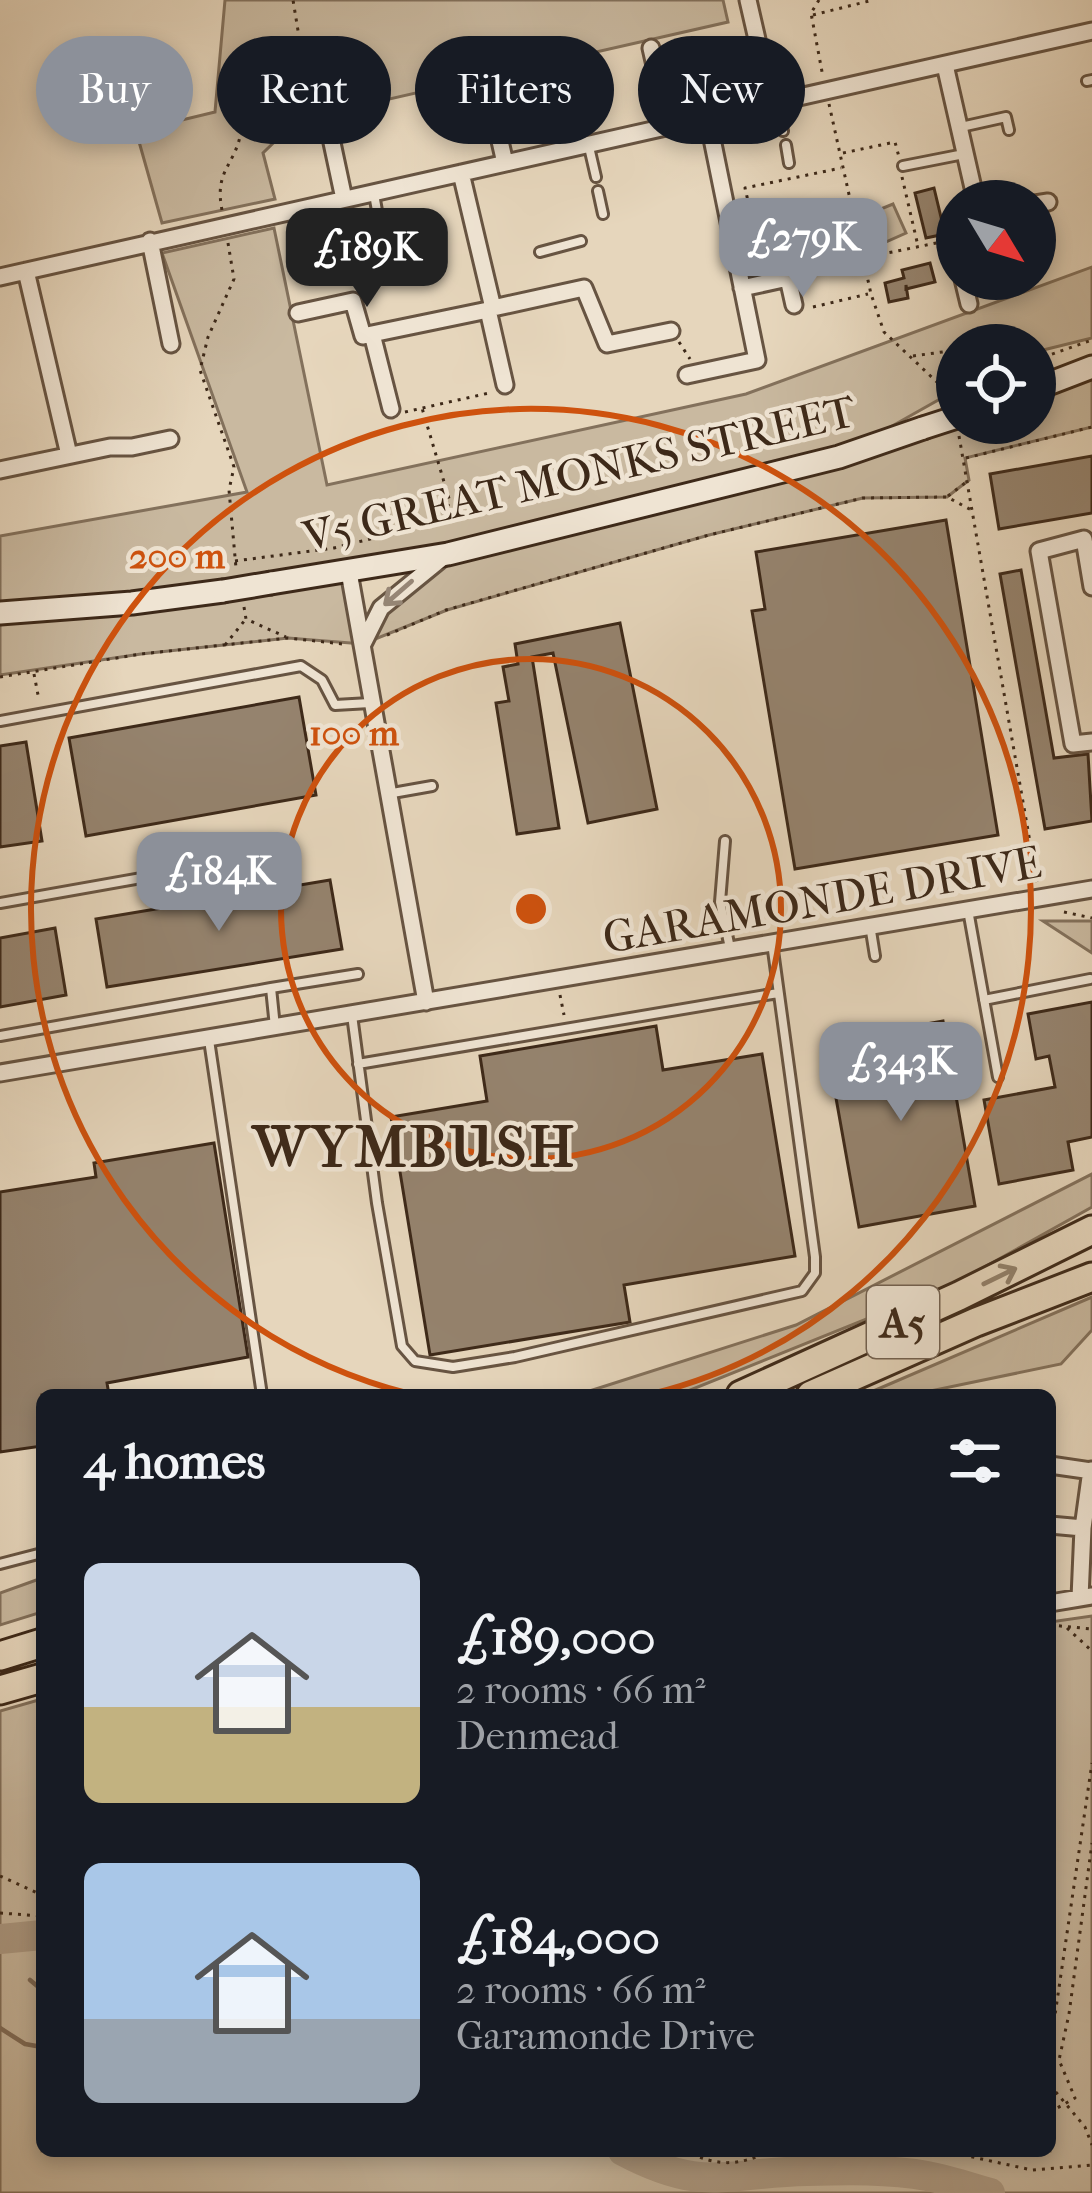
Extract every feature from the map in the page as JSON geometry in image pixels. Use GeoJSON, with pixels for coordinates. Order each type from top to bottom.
{"type":"FeatureCollection","features":[{"type":"Feature","properties":{"kind":"highway","name":"A5"},"geometry":{"type":"LineString","coordinates":[[754,1389],[1092,1228]]}},
{"type":"Feature","properties":{"kind":"highway","name":"A5"},"geometry":{"type":"LineString","coordinates":[[825,1389],[976,1322],[1092,1262]]}},
{"type":"Feature","properties":{"kind":"highway"},"geometry":{"type":"LineString","coordinates":[[976,1322],[1092,1276]]}},
{"type":"Feature","properties":{"kind":"highway"},"geometry":{"type":"LineString","coordinates":[[0,1656],[36,1645]]}},
{"type":"Feature","properties":{"kind":"highway"},"geometry":{"type":"LineString","coordinates":[[0,1690],[36,1680]]}},
{"type":"Feature","properties":{"kind":"street"},"geometry":{"type":"LineString","coordinates":[[748,0],[757,36]]}},
{"type":"Feature","properties":{"kind":"street"},"geometry":{"type":"LineString","coordinates":[[805,97],[1092,32]]}},
{"type":"Feature","properties":{"kind":"street"},"geometry":{"type":"LineString","coordinates":[[945,65],[971,180]]}},
{"type":"Feature","properties":{"kind":"street"},"geometry":{"type":"LineString","coordinates":[[0,277],[638,135]]}},
{"type":"Feature","properties":{"kind":"street"},"geometry":{"type":"LineString","coordinates":[[332,144],[344,199]]}},
{"type":"Feature","properties":{"kind":"street"},"geometry":{"type":"LineString","coordinates":[[501,144],[505,163]]}},
{"type":"Feature","properties":{"kind":"street"},"geometry":{"type":"LineString","coordinates":[[693,374],[757,360],[713,144]]}},
{"type":"Feature","properties":{"kind":"street"},"geometry":{"type":"LineString","coordinates":[[461,172],[505,386]]}},
{"type":"Feature","properties":{"kind":"street"},"geometry":{"type":"LineString","coordinates":[[150,241],[171,344]]}},
{"type":"Feature","properties":{"kind":"street"},"geometry":{"type":"LineString","coordinates":[[783,252],[794,305]]}},
{"type":"Feature","properties":{"kind":"street"},"geometry":{"type":"LineString","coordinates":[[26,271],[69,455]]}},
{"type":"Feature","properties":{"kind":"street"},"geometry":{"type":"LineString","coordinates":[[742,288],[788,278]]}},
{"type":"Feature","properties":{"kind":"street"},"geometry":{"type":"LineString","coordinates":[[298,313],[353,301],[363,335],[490,309],[569,283],[584,288],[607,344],[671,331]]}},
{"type":"Feature","properties":{"kind":"street"},"geometry":{"type":"LineString","coordinates":[[968,300],[969,304]]}},
{"type":"Feature","properties":{"kind":"street"},"geometry":{"type":"LineString","coordinates":[[372,334],[391,410]]}},
{"type":"Feature","properties":{"kind":"street"},"geometry":{"type":"LineString","coordinates":[[1056,381],[1092,368]]}},
{"type":"Feature","properties":{"kind":"street","name":"V5 GREAT MONKS STREET"},"geometry":{"type":"LineString","coordinates":[[0,613],[132,603],[448,554],[839,457],[936,424]]}},
{"type":"Feature","properties":{"kind":"street"},"geometry":{"type":"LineString","coordinates":[[0,470],[170,439]]}},
{"type":"Feature","properties":{"kind":"street"},"geometry":{"type":"LineString","coordinates":[[1092,587],[1084,539],[1039,551],[1072,744],[1092,742]]}},
{"type":"Feature","properties":{"kind":"street"},"geometry":{"type":"LineString","coordinates":[[363,644],[381,608],[448,554]]}},
{"type":"Feature","properties":{"kind":"street"},"geometry":{"type":"LineString","coordinates":[[349,572],[426,1002]]}},
{"type":"Feature","properties":{"kind":"street","name":"GARAMONDE DRIVE"},"geometry":{"type":"LineString","coordinates":[[0,1072],[1092,889]]}},
{"type":"Feature","properties":{"kind":"street"},"geometry":{"type":"LineString","coordinates":[[1056,1466],[1091,1470],[1083,1528],[1086,1597],[1056,1602]]}},
{"type":"Feature","properties":{"kind":"street"},"geometry":{"type":"LineString","coordinates":[[1056,1526],[1083,1528]]}},
{"type":"Feature","properties":{"kind":"lane"},"geometry":{"type":"LineString","coordinates":[[959,128],[1006,118],[1009,130]]}},
{"type":"Feature","properties":{"kind":"lane"},"geometry":{"type":"LineString","coordinates":[[588,145],[596,178]]}},
{"type":"Feature","properties":{"kind":"lane"},"geometry":{"type":"LineString","coordinates":[[786,145],[789,163]]}},
{"type":"Feature","properties":{"kind":"lane"},"geometry":{"type":"LineString","coordinates":[[904,166],[965,154]]}},
{"type":"Feature","properties":{"kind":"lane"},"geometry":{"type":"LineString","coordinates":[[598,191],[603,214]]}},
{"type":"Feature","properties":{"kind":"lane"},"geometry":{"type":"LineString","coordinates":[[373,193],[379,222]]}},
{"type":"Feature","properties":{"kind":"lane"},"geometry":{"type":"LineString","coordinates":[[380,256],[382,236]]}},
{"type":"Feature","properties":{"kind":"lane"},"geometry":{"type":"LineString","coordinates":[[540,252],[581,241]]}},
{"type":"Feature","properties":{"kind":"lane"},"geometry":{"type":"LineString","coordinates":[[561,248],[563,261]]}},
{"type":"Feature","properties":{"kind":"lane"},"geometry":{"type":"LineString","coordinates":[[0,721],[301,666],[322,680],[335,705],[371,703]]}},
{"type":"Feature","properties":{"kind":"lane"},"geometry":{"type":"LineString","coordinates":[[386,794],[432,786]]}},
{"type":"Feature","properties":{"kind":"lane"},"geometry":{"type":"LineString","coordinates":[[725,841],[720,902],[730,948]]}},
{"type":"Feature","properties":{"kind":"lane"},"geometry":{"type":"LineString","coordinates":[[0,904],[288,852]]}},
{"type":"Feature","properties":{"kind":"lane"},"geometry":{"type":"LineString","coordinates":[[967,908],[998,1077]]}},
{"type":"Feature","properties":{"kind":"lane"},"geometry":{"type":"LineString","coordinates":[[870,924],[875,956]]}},
{"type":"Feature","properties":{"kind":"lane"},"geometry":{"type":"LineString","coordinates":[[352,1015],[376,1203],[402,1346],[415,1361],[453,1367],[802,1291],[812,1282],[815,1257],[772,941]]}},
{"type":"Feature","properties":{"kind":"lane"},"geometry":{"type":"LineString","coordinates":[[0,1036],[358,974]]}},
{"type":"Feature","properties":{"kind":"lane"},"geometry":{"type":"LineString","coordinates":[[984,1000],[1090,979]]}},
{"type":"Feature","properties":{"kind":"lane"},"geometry":{"type":"LineString","coordinates":[[271,988],[275,1027]]}},
{"type":"Feature","properties":{"kind":"lane"},"geometry":{"type":"LineString","coordinates":[[358,1064],[778,993]]}},
{"type":"Feature","properties":{"kind":"lane"},"geometry":{"type":"LineString","coordinates":[[209,1040],[261,1389]]}},
{"type":"Feature","properties":{"kind":"lane"},"geometry":{"type":"LineString","coordinates":[[0,1564],[36,1555]]}},
{"type":"Feature","properties":{"kind":"path"},"geometry":{"type":"LineString","coordinates":[[232,589],[230,490],[234,467],[200,370],[208,337],[234,279],[218,186],[241,136],[243,106],[250,91],[266,90],[286,80],[302,55],[293,0]]}},
{"type":"Feature","properties":{"kind":"path"},"geometry":{"type":"LineString","coordinates":[[819,0],[811,15],[871,294],[884,332],[936,385]]}},
{"type":"Feature","properties":{"kind":"path"},"geometry":{"type":"LineString","coordinates":[[811,15],[874,0]]}},
{"type":"Feature","properties":{"kind":"path"},"geometry":{"type":"LineString","coordinates":[[840,154],[895,142],[904,166],[917,246]]}},
{"type":"Feature","properties":{"kind":"path"},"geometry":{"type":"LineString","coordinates":[[725,205],[748,200],[746,188],[843,167]]}},
{"type":"Feature","properties":{"kind":"path"},"geometry":{"type":"LineString","coordinates":[[783,252],[821,221],[854,214]]}},
{"type":"Feature","properties":{"kind":"path"},"geometry":{"type":"LineString","coordinates":[[863,258],[936,242]]}},
{"type":"Feature","properties":{"kind":"path"},"geometry":{"type":"LineString","coordinates":[[794,305],[804,309],[871,294]]}},
{"type":"Feature","properties":{"kind":"path"},"geometry":{"type":"LineString","coordinates":[[671,331],[693,374]]}},
{"type":"Feature","properties":{"kind":"path"},"geometry":{"type":"LineString","coordinates":[[1056,353],[1092,340]]}},
{"type":"Feature","properties":{"kind":"path"},"geometry":{"type":"LineString","coordinates":[[911,356],[936,353]]}},
{"type":"Feature","properties":{"kind":"path"},"geometry":{"type":"LineString","coordinates":[[391,410],[422,408],[505,386]]}},
{"type":"Feature","properties":{"kind":"path"},"geometry":{"type":"LineString","coordinates":[[235,561],[334,548],[437,522],[450,502],[422,408]]}},
{"type":"Feature","properties":{"kind":"path"},"geometry":{"type":"LineString","coordinates":[[964,459],[1092,427]]}},
{"type":"Feature","properties":{"kind":"path"},"geometry":{"type":"LineString","coordinates":[[960,444],[1037,881],[1046,908],[1092,918]]}},
{"type":"Feature","properties":{"kind":"path"},"geometry":{"type":"LineString","coordinates":[[946,497],[969,480]]}},
{"type":"Feature","properties":{"kind":"path"},"geometry":{"type":"LineString","coordinates":[[0,677],[141,654],[288,638],[363,644],[446,610],[863,498],[946,497],[975,512]]}},
{"type":"Feature","properties":{"kind":"path"},"geometry":{"type":"LineString","coordinates":[[224,646],[246,619],[243,603]]}},
{"type":"Feature","properties":{"kind":"path"},"geometry":{"type":"LineString","coordinates":[[246,619],[288,638]]}},
{"type":"Feature","properties":{"kind":"path"},"geometry":{"type":"LineString","coordinates":[[34,673],[42,714]]}},
{"type":"Feature","properties":{"kind":"path"},"geometry":{"type":"LineString","coordinates":[[558,981],[566,1027]]}},
{"type":"Feature","properties":{"kind":"path"},"geometry":{"type":"LineString","coordinates":[[1056,1625],[1092,1629]]}},
{"type":"Feature","properties":{"kind":"path"},"geometry":{"type":"LineString","coordinates":[[1064,1626],[1092,1651]]}},
{"type":"Feature","properties":{"kind":"path"},"geometry":{"type":"LineString","coordinates":[[1056,2008],[1092,1763]]}},
{"type":"Feature","properties":{"kind":"path"},"geometry":{"type":"LineString","coordinates":[[1056,2110],[1075,2098],[1058,2060],[1070,2014],[1092,1844]]}},
{"type":"Feature","properties":{"kind":"path"},"geometry":{"type":"LineString","coordinates":[[0,1876],[36,1892]]}},
{"type":"Feature","properties":{"kind":"path"},"geometry":{"type":"LineString","coordinates":[[0,1913],[36,1916]]}},
{"type":"Feature","properties":{"kind":"path"},"geometry":{"type":"LineString","coordinates":[[1056,2094],[1085,2127],[1092,2145]]}},
{"type":"Feature","properties":{"kind":"path"},"geometry":{"type":"LineString","coordinates":[[697,2157],[728,2164],[752,2157]]}},
{"type":"Feature","properties":{"kind":"path"},"geometry":{"type":"LineString","coordinates":[[972,2157],[1032,2170],[1092,2165]]}},
{"type":"Feature","properties":{"kind":"shaded area"},"geometry":{"type":"Polygon","coordinates":[[[225,0],[723,0],[728,22],[666,36],[638,36],[638,42],[614,48],[614,36],[415,36],[415,93],[391,99],[391,36],[222,36],[225,0]]]}},
{"type":"Feature","properties":{"kind":"shaded area"},"geometry":{"type":"Polygon","coordinates":[[[217,90],[217,144],[272,144],[263,153],[275,199],[162,223],[140,144],[193,144],[193,117],[215,112],[217,90]]]}},
{"type":"Feature","properties":{"kind":"shaded area"},"geometry":{"type":"Polygon","coordinates":[[[893,204],[906,233],[879,245],[866,215],[893,204]]]}},
{"type":"Feature","properties":{"kind":"shaded area"},"geometry":{"type":"Polygon","coordinates":[[[274,228],[327,485],[746,394],[936,324],[936,401],[846,452],[936,428],[936,444],[1022,444],[965,458],[969,480],[947,497],[863,498],[709,535],[447,610],[363,644],[288,638],[0,675],[0,536],[247,492],[162,253],[274,228]],[[446,555],[350,572],[363,642],[381,608],[446,555]]]}},
{"type":"Feature","properties":{"kind":"shaded area"},"geometry":{"type":"Polygon","coordinates":[[[1092,267],[1092,338],[1056,347],[1056,324],[937,324],[1002,300],[1056,300],[1056,280],[1092,267]]]}},
{"type":"Feature","properties":{"kind":"shaded area"},"geometry":{"type":"Polygon","coordinates":[[[1092,367],[1092,427],[1056,436],[1056,381],[1092,367]]]}},
{"type":"Feature","properties":{"kind":"shaded area"},"geometry":{"type":"Polygon","coordinates":[[[1043,921],[1092,921],[1092,953],[1043,921]]]}},
{"type":"Feature","properties":{"kind":"shaded area"},"geometry":{"type":"Polygon","coordinates":[[[1092,1174],[1092,1207],[956,1283],[693,1389],[596,1389],[796,1325],[1092,1174]]]}},
{"type":"Feature","properties":{"kind":"shaded area"},"geometry":{"type":"Polygon","coordinates":[[[1092,1297],[1092,1330],[1061,1364],[940,1389],[878,1389],[1092,1297]]]}},
{"type":"Feature","properties":{"kind":"shaded area"},"geometry":{"type":"Polygon","coordinates":[[[36,1580],[36,1614],[0,1625],[0,1593],[36,1580]]]}},
{"type":"Feature","properties":{"kind":"shaded area"},"geometry":{"type":"Polygon","coordinates":[[[1092,1616],[1092,2193],[0,2193],[0,1711],[36,1701],[36,2157],[1056,2157],[1056,1621],[1092,1616]]]}},
{"type":"Feature","properties":{"kind":"building"},"geometry":{"type":"Polygon","coordinates":[[[934,188],[936,236],[926,238],[915,193],[934,188]]]}},
{"type":"Feature","properties":{"kind":"building"},"geometry":{"type":"Polygon","coordinates":[[[930,263],[935,282],[907,289],[908,298],[889,302],[885,283],[904,278],[902,270],[930,263]]]}},
{"type":"Feature","properties":{"kind":"building"},"geometry":{"type":"Polygon","coordinates":[[[1092,456],[1092,513],[999,529],[990,474],[1092,456]]]}},
{"type":"Feature","properties":{"kind":"building"},"geometry":{"type":"Polygon","coordinates":[[[946,520],[998,835],[795,869],[752,611],[765,609],[756,552],[946,520]]]}},
{"type":"Feature","properties":{"kind":"building"},"geometry":{"type":"Polygon","coordinates":[[[1021,570],[1054,758],[1088,754],[1092,821],[1045,829],[1000,574],[1021,570]]]}},
{"type":"Feature","properties":{"kind":"building"},"geometry":{"type":"Polygon","coordinates":[[[620,623],[657,809],[588,823],[553,653],[532,657],[559,828],[517,834],[496,703],[509,701],[503,667],[518,664],[515,644],[620,623]]]}},
{"type":"Feature","properties":{"kind":"building"},"geometry":{"type":"Polygon","coordinates":[[[299,697],[316,795],[86,836],[69,738],[299,697]]]}},
{"type":"Feature","properties":{"kind":"building"},"geometry":{"type":"Polygon","coordinates":[[[26,742],[42,841],[0,847],[0,746],[26,742]]]}},
{"type":"Feature","properties":{"kind":"building"},"geometry":{"type":"Polygon","coordinates":[[[330,880],[342,949],[107,987],[96,919],[330,880]]]}},
{"type":"Feature","properties":{"kind":"building"},"geometry":{"type":"Polygon","coordinates":[[[55,928],[66,995],[0,1007],[0,938],[55,928]]]}},
{"type":"Feature","properties":{"kind":"building"},"geometry":{"type":"Polygon","coordinates":[[[1092,1002],[1092,1137],[1068,1142],[1073,1170],[999,1184],[984,1100],[1055,1087],[1049,1056],[1036,1059],[1028,1014],[1092,1002]]]}},
{"type":"Feature","properties":{"kind":"building"},"geometry":{"type":"Polygon","coordinates":[[[943,1021],[975,1206],[859,1227],[826,1042],[943,1021]]]}},
{"type":"Feature","properties":{"kind":"building"},"geometry":{"type":"Polygon","coordinates":[[[656,1026],[663,1070],[762,1054],[795,1256],[624,1285],[630,1322],[430,1355],[391,1117],[487,1101],[480,1056],[656,1026]]]}},
{"type":"Feature","properties":{"kind":"building"},"geometry":{"type":"Polygon","coordinates":[[[214,1143],[248,1357],[107,1383],[108,1389],[36,1389],[36,1447],[0,1452],[0,1192],[96,1177],[94,1163],[214,1143]]]}},
{"type":"Feature","properties":{"kind":"waterway"},"geometry":{"type":"LineString","coordinates":[[0,1939],[36,1936]]}},
{"type":"Feature","properties":{"kind":"waterway"},"geometry":{"type":"LineString","coordinates":[[30,1980],[36,1985]]}},
{"type":"Feature","properties":{"kind":"waterway"},"geometry":{"type":"LineString","coordinates":[[0,2028],[36,2046]]}},
{"type":"Feature","properties":{"kind":"waterway"},"geometry":{"type":"LineString","coordinates":[[635,2157],[673,2172],[713,2178],[883,2171],[927,2176],[990,2193]]}},
{"type":"Feature","properties":{"kind":"district","name":"WYMBUSH"},"geometry":{"type":"Point","coordinates":[415,1146]}}]}
